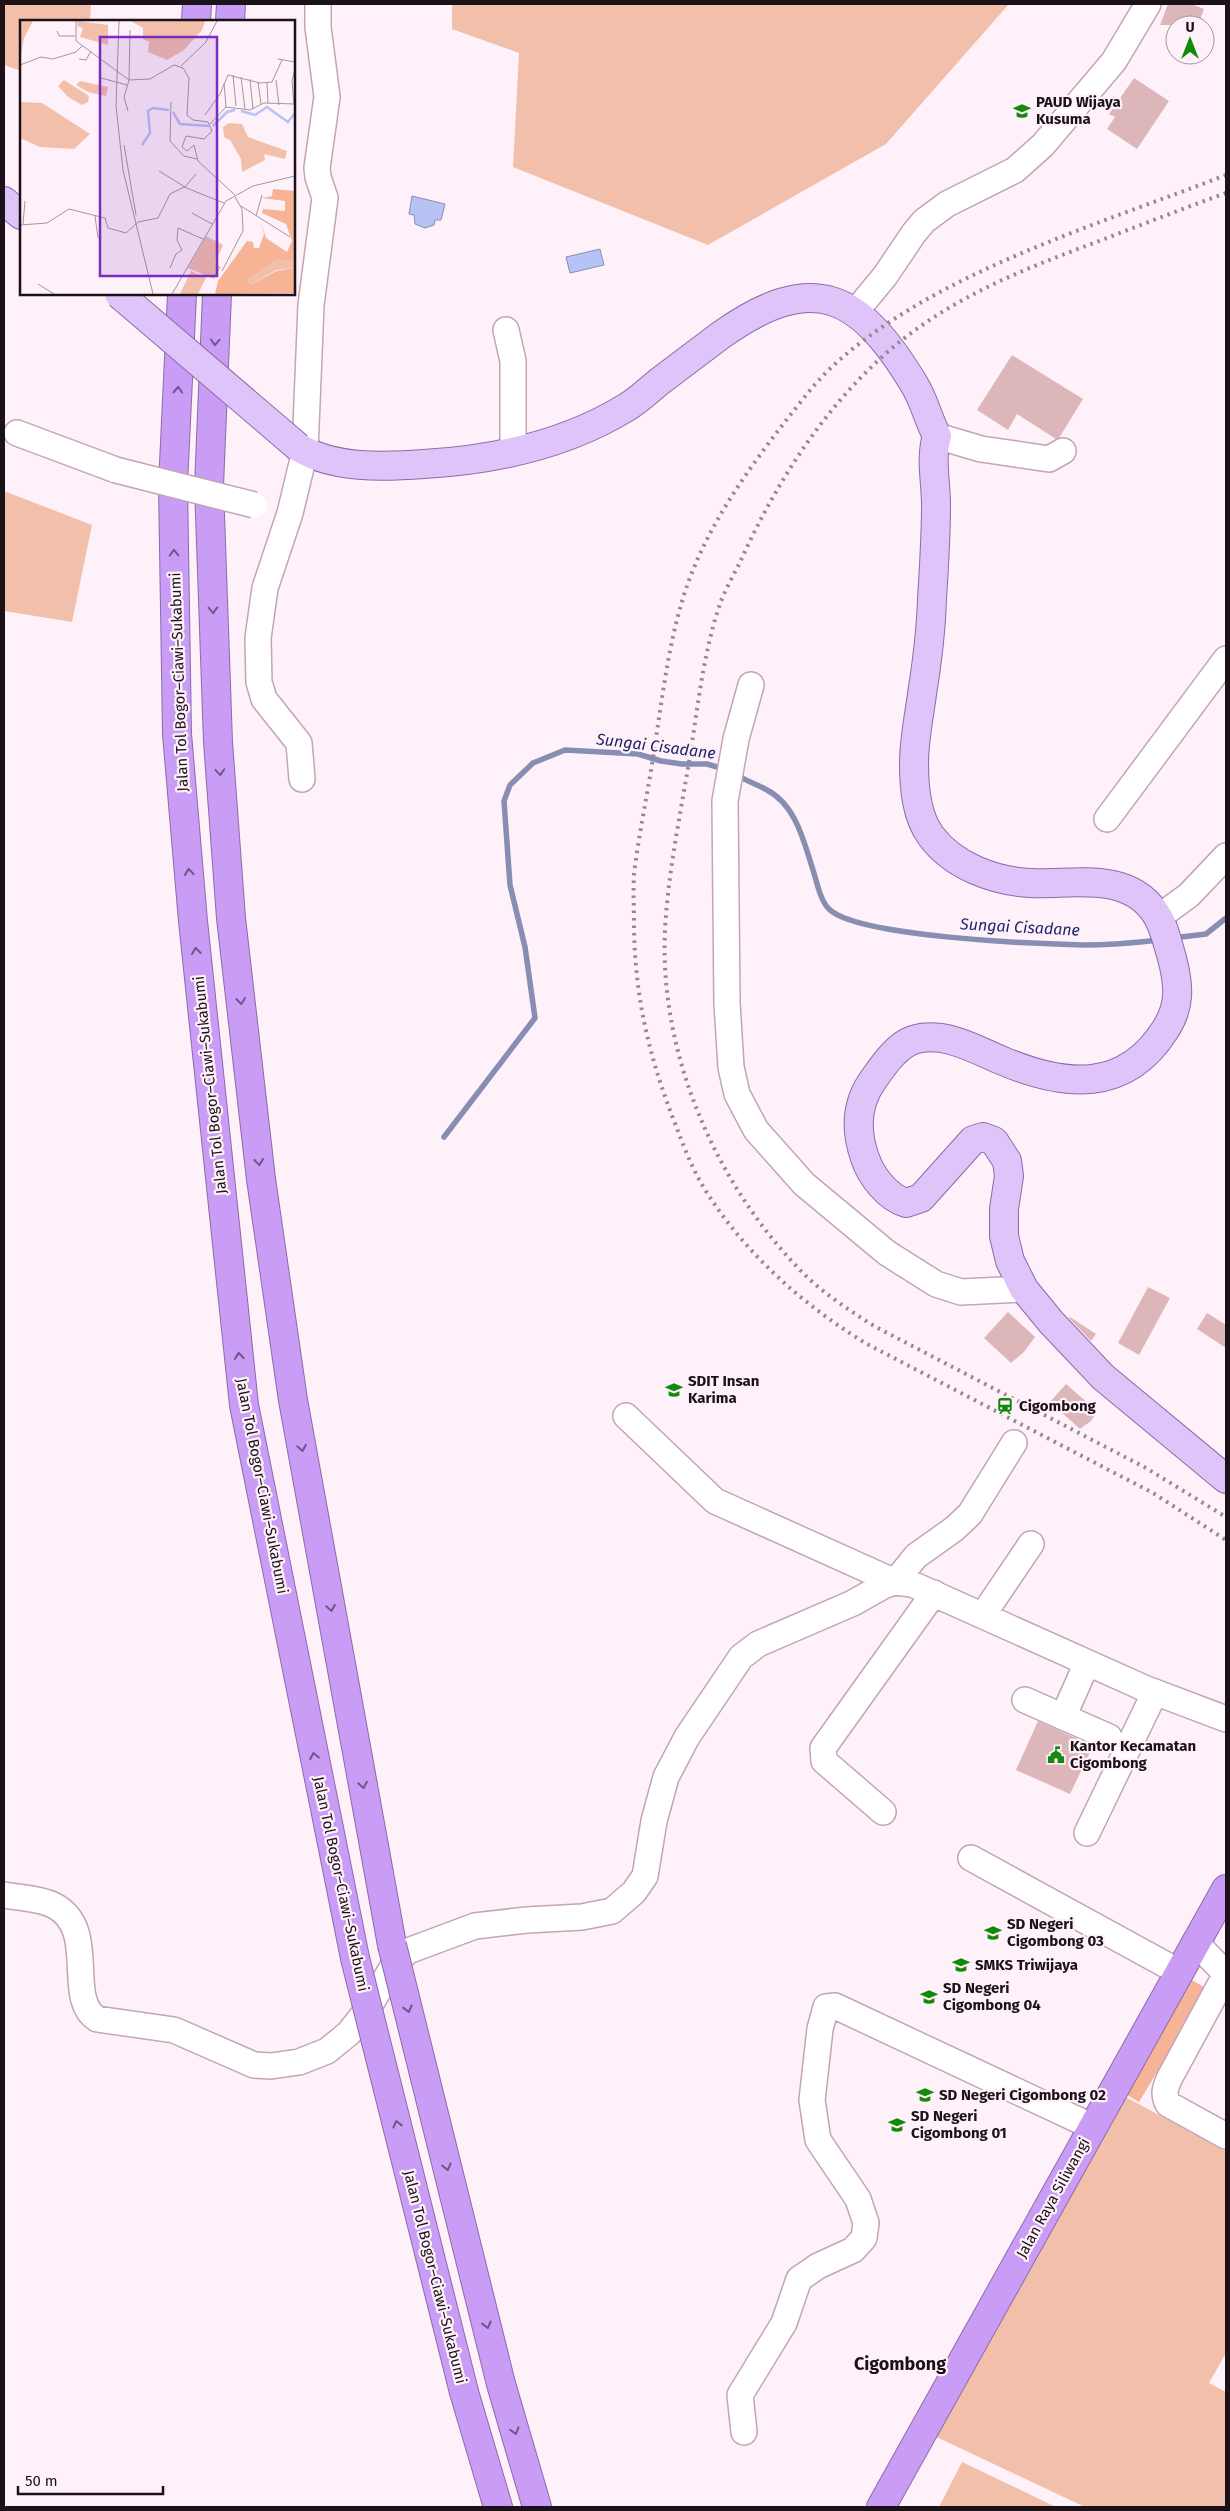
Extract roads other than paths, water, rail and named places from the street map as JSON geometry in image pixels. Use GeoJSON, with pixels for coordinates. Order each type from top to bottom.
{"type":"FeatureCollection","features":[{"type":"Feature","properties":{"kind":"highway"},"geometry":{"type":"LineString","coordinates":[[196,20],[197,4]]}},
{"type":"Feature","properties":{"kind":"highway"},"geometry":{"type":"LineString","coordinates":[[230,20],[231,4]]}},
{"type":"Feature","properties":{"kind":"highway","name":"Jalan Tol Bogor–Ciawi–Sukabumi"},"geometry":{"type":"LineString","coordinates":[[182,295],[173,485],[178,734],[193,921],[244,1405],[355,1958],[464,2392],[498,2507]]}},
{"type":"Feature","properties":{"kind":"highway"},"geometry":{"type":"LineString","coordinates":[[218,295],[209,486],[218,742],[231,918],[261,1178],[293,1400],[392,1945],[502,2384],[536,2507]]}},
{"type":"Feature","properties":{"kind":"highway","name":"Jalan Raya Siliwangi"},"geometry":{"type":"LineString","coordinates":[[881,2507],[1226,1889]]}},
{"type":"Feature","properties":{"kind":"main road"},"geometry":{"type":"LineString","coordinates":[[4,201],[20,214]]}},
{"type":"Feature","properties":{"kind":"main road"},"geometry":{"type":"LineString","coordinates":[[120,295],[301,449],[327,459],[353,464],[401,466],[458,462],[527,449],[589,427],[628,406],[722,335],[754,314],[778,302],[805,298],[829,299],[856,311],[876,332],[914,384],[937,436],[932,451],[936,504],[932,601],[914,762],[916,795],[924,824],[940,846],[956,859],[987,875],[1005,880],[1029,883],[1094,882],[1124,888],[1148,902],[1162,926],[1178,980],[1179,992],[1175,1013],[1160,1038],[1140,1061],[1106,1078],[1082,1080],[1054,1078],[1022,1069],[963,1043],[930,1038],[912,1040],[899,1049],[881,1070],[864,1095],[858,1121],[864,1155],[876,1179],[900,1201],[914,1202],[921,1198],[973,1140],[979,1138],[989,1139],[1000,1148],[1007,1161],[1009,1176],[1004,1209],[1004,1236],[1010,1261],[1024,1290],[1051,1322],[1103,1377],[1226,1479]]}},
{"type":"Feature","properties":{"kind":"street"},"geometry":{"type":"LineString","coordinates":[[302,779],[299,743],[264,698],[259,682],[258,638],[265,588],[290,513],[301,449],[311,305],[325,198],[317,168],[327,97],[318,27],[318,4]]}},
{"type":"Feature","properties":{"kind":"street"},"geometry":{"type":"LineString","coordinates":[[856,311],[885,276],[924,221],[947,204],[1015,170],[1043,145],[1114,61],[1148,4]]}},
{"type":"Feature","properties":{"kind":"street"},"geometry":{"type":"LineString","coordinates":[[506,330],[513,361],[513,452]]}},
{"type":"Feature","properties":{"kind":"street"},"geometry":{"type":"LineString","coordinates":[[17,433],[116,470],[290,513]]}},
{"type":"Feature","properties":{"kind":"street"},"geometry":{"type":"LineString","coordinates":[[937,436],[981,449],[1049,459],[1063,451]]}},
{"type":"Feature","properties":{"kind":"street"},"geometry":{"type":"LineString","coordinates":[[1107,819],[1226,659]]}},
{"type":"Feature","properties":{"kind":"street"},"geometry":{"type":"LineString","coordinates":[[751,686],[736,740],[725,801],[727,1003],[731,1067],[737,1094],[756,1130],[804,1184],[887,1253],[936,1284],[961,1292],[1024,1290]]}},
{"type":"Feature","properties":{"kind":"street"},"geometry":{"type":"LineString","coordinates":[[1162,926],[1226,856]]}},
{"type":"Feature","properties":{"kind":"street"},"geometry":{"type":"LineString","coordinates":[[626,1416],[716,1501],[895,1582],[912,1584],[934,1593],[1087,1663],[1226,1719]]}},
{"type":"Feature","properties":{"kind":"street"},"geometry":{"type":"LineString","coordinates":[[4,1895],[43,1902],[54,1906],[70,1918],[78,1943],[86,2005],[91,2016],[97,2019],[174,2030],[254,2065],[280,2065],[310,2059],[327,2051],[349,2033],[367,2010],[395,1963],[408,1951],[475,1926],[599,1915],[618,1907],[634,1892],[645,1876],[657,1810],[669,1770],[687,1736],[741,1657],[758,1644],[853,1603],[883,1586],[895,1582],[916,1556],[954,1530],[970,1514],[1014,1443]]}},
{"type":"Feature","properties":{"kind":"street"},"geometry":{"type":"LineString","coordinates":[[983,1615],[1032,1544]]}},
{"type":"Feature","properties":{"kind":"street"},"geometry":{"type":"LineString","coordinates":[[883,1812],[824,1762],[823,1748],[934,1593]]}},
{"type":"Feature","properties":{"kind":"street"},"geometry":{"type":"LineString","coordinates":[[1063,1717],[1087,1663]]}},
{"type":"Feature","properties":{"kind":"street"},"geometry":{"type":"LineString","coordinates":[[1087,1833],[1155,1692]]}},
{"type":"Feature","properties":{"kind":"street"},"geometry":{"type":"LineString","coordinates":[[1025,1700],[1109,1737]]}},
{"type":"Feature","properties":{"kind":"street"},"geometry":{"type":"LineString","coordinates":[[971,1858],[1179,1972]]}},
{"type":"Feature","properties":{"kind":"street"},"geometry":{"type":"LineString","coordinates":[[1195,1942],[1226,1974],[1169,2079],[1164,2090],[1164,2097],[1168,2104],[1226,2136]]}},
{"type":"Feature","properties":{"kind":"street"},"geometry":{"type":"LineString","coordinates":[[744,2432],[740,2394],[784,2323],[798,2280],[804,2274],[853,2250],[864,2238],[866,2223],[858,2199],[818,2140],[816,2133],[812,2100],[820,2029],[826,2007],[835,2006],[1093,2127]]}},
{"type":"Feature","properties":{"kind":"water"},"geometry":{"type":"Polygon","coordinates":[[[412,196],[445,204],[441,220],[435,220],[434,225],[425,228],[415,224],[414,215],[409,214],[412,196]]]}},
{"type":"Feature","properties":{"kind":"water"},"geometry":{"type":"Polygon","coordinates":[[[600,249],[604,265],[570,273],[566,257],[600,249]]]}},
{"type":"Feature","properties":{"kind":"waterway","name":"Sungai Cisadane"},"geometry":{"type":"LineString","coordinates":[[444,1137],[535,1018],[525,947],[510,885],[504,801],[510,785],[533,763],[565,750],[638,754],[661,761],[682,764],[707,764],[724,769]]}},
{"type":"Feature","properties":{"kind":"waterway","name":"Sungai Cisadane"},"geometry":{"type":"LineString","coordinates":[[737,775],[767,790],[785,805],[798,825],[823,901],[829,909],[846,919],[910,932],[990,941],[1083,945],[1159,940]]}},
{"type":"Feature","properties":{"kind":"waterway","name":"Sungai Cisadane"},"geometry":{"type":"LineString","coordinates":[[1173,938],[1206,934],[1226,918]]}},
{"type":"Feature","properties":{"kind":"railway"},"geometry":{"type":"LineString","coordinates":[[1226,175],[1021,253],[970,277],[921,303],[876,331],[835,364],[808,392],[739,485],[713,528],[691,574],[669,654],[634,874],[635,948],[640,1000],[658,1076],[684,1148],[701,1183],[717,1208],[754,1253],[796,1293],[867,1344],[1153,1493],[1226,1540]]}},
{"type":"Feature","properties":{"kind":"railway"},"geometry":{"type":"LineString","coordinates":[[1226,193],[1040,264],[962,300],[914,331],[891,349],[867,371],[824,420],[805,446],[770,502],[726,589],[713,626],[700,687],[671,869],[665,930],[666,977],[672,1024],[683,1070],[699,1115],[720,1158],[744,1200],[772,1238],[803,1273],[828,1295],[874,1326],[1146,1468],[1226,1517]]}},
{"type":"Feature","properties":{"kind":"place","name":"PAUD Wijaya Kusuma"},"geometry":{"type":"Point","coordinates":[1022,111]}},
{"type":"Feature","properties":{"kind":"place","name":"SDIT Insan Karima"},"geometry":{"type":"Point","coordinates":[674,1390]}},
{"type":"Feature","properties":{"kind":"place","name":"Cigombong"},"geometry":{"type":"Point","coordinates":[1005,1406]}},
{"type":"Feature","properties":{"kind":"place","name":"Kantor Kecamatan Cigombong"},"geometry":{"type":"Point","coordinates":[1056,1755]}},
{"type":"Feature","properties":{"kind":"place","name":"SD Negeri Cigombong 03"},"geometry":{"type":"Point","coordinates":[993,1933]}},
{"type":"Feature","properties":{"kind":"place","name":"SMKS Triwijaya"},"geometry":{"type":"Point","coordinates":[961,1965]}},
{"type":"Feature","properties":{"kind":"place","name":"SD Negeri Cigombong 04"},"geometry":{"type":"Point","coordinates":[929,1997]}},
{"type":"Feature","properties":{"kind":"place","name":"SD Negeri Cigombong 02"},"geometry":{"type":"Point","coordinates":[925,2095]}},
{"type":"Feature","properties":{"kind":"place","name":"SD Negeri Cigombong 01"},"geometry":{"type":"Point","coordinates":[897,2125]}},
{"type":"Feature","properties":{"kind":"district","name":"Cigombong"},"geometry":{"type":"Point","coordinates":[900,2364]}}]}
